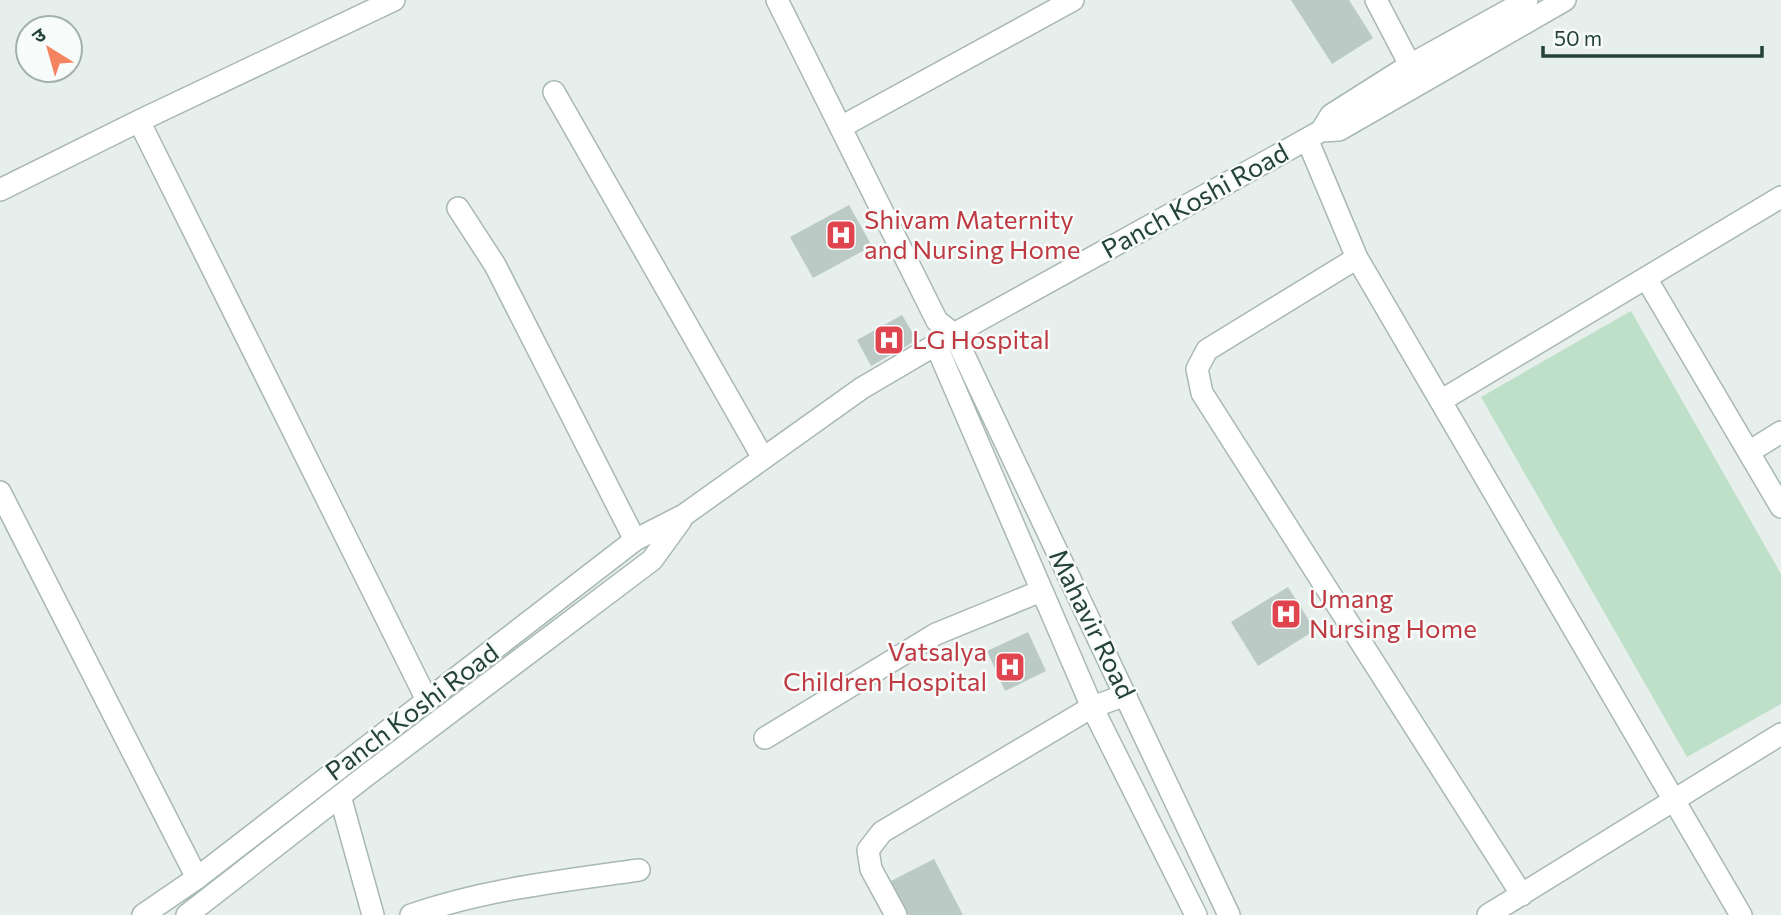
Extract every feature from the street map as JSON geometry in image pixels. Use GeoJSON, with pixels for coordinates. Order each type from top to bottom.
{"type":"FeatureCollection","features":[{"type":"Feature","properties":{"kind":"street"},"geometry":{"type":"LineString","coordinates":[[0,190],[394,0]]}},
{"type":"Feature","properties":{"kind":"street"},"geometry":{"type":"LineString","coordinates":[[778,0],[942,333],[1041,591],[1092,708],[1196,915]]}},
{"type":"Feature","properties":{"kind":"street"},"geometry":{"type":"LineString","coordinates":[[841,127],[1073,0]]}},
{"type":"Feature","properties":{"kind":"street"},"geometry":{"type":"LineString","coordinates":[[1376,0],[1410,65]]}},
{"type":"Feature","properties":{"kind":"street"},"geometry":{"type":"LineString","coordinates":[[1565,0],[1339,130],[1314,135],[1356,258],[1442,400],[1741,915]]}},
{"type":"Feature","properties":{"kind":"street","name":"Panch Koshi Road"},"geometry":{"type":"LineString","coordinates":[[144,915],[197,878],[428,702],[635,540],[684,515],[942,333],[1314,135],[1331,115],[1410,65],[1523,1]]}},
{"type":"Feature","properties":{"kind":"street"},"geometry":{"type":"LineString","coordinates":[[554,92],[763,458]]}},
{"type":"Feature","properties":{"kind":"street"},"geometry":{"type":"LineString","coordinates":[[139,121],[428,702]]}},
{"type":"Feature","properties":{"kind":"street"},"geometry":{"type":"LineString","coordinates":[[1442,400],[1781,197]]}},
{"type":"Feature","properties":{"kind":"street"},"geometry":{"type":"LineString","coordinates":[[458,208],[495,265],[635,540]]}},
{"type":"Feature","properties":{"kind":"street"},"geometry":{"type":"LineString","coordinates":[[1356,258],[1207,350],[1197,369],[1202,393],[1522,895]]}},
{"type":"Feature","properties":{"kind":"street"},"geometry":{"type":"LineString","coordinates":[[1646,278],[1781,508]]}},
{"type":"Feature","properties":{"kind":"street","name":"Mahavir Road"},"geometry":{"type":"LineString","coordinates":[[942,333],[1126,695],[1229,915]]}},
{"type":"Feature","properties":{"kind":"street"},"geometry":{"type":"LineString","coordinates":[[1749,452],[1781,432]]}},
{"type":"Feature","properties":{"kind":"street"},"geometry":{"type":"LineString","coordinates":[[0,492],[197,878]]}},
{"type":"Feature","properties":{"kind":"street","name":"Panch Koshi Road"},"geometry":{"type":"LineString","coordinates":[[187,915],[652,560],[684,515]]}},
{"type":"Feature","properties":{"kind":"street"},"geometry":{"type":"LineString","coordinates":[[765,738],[936,634],[1041,591]]}},
{"type":"Feature","properties":{"kind":"street"},"geometry":{"type":"LineString","coordinates":[[896,915],[871,869],[868,850],[881,832],[1092,708],[1126,695]]}},
{"type":"Feature","properties":{"kind":"street"},"geometry":{"type":"LineString","coordinates":[[1488,915],[1781,734]]}},
{"type":"Feature","properties":{"kind":"street"},"geometry":{"type":"LineString","coordinates":[[340,796],[373,915]]}},
{"type":"Feature","properties":{"kind":"street"},"geometry":{"type":"LineString","coordinates":[[411,915],[453,901],[497,891],[639,870]]}},
{"type":"Feature","properties":{"kind":"green space"},"geometry":{"type":"Polygon","coordinates":[[[1631,311],[1781,574],[1781,704],[1687,757],[1481,397],[1631,311]]]}},
{"type":"Feature","properties":{"kind":"building"},"geometry":{"type":"Polygon","coordinates":[[[1291,0],[1349,0],[1373,38],[1332,64],[1291,0]]]}},
{"type":"Feature","properties":{"kind":"building"},"geometry":{"type":"Polygon","coordinates":[[[849,205],[872,246],[813,278],[790,237],[849,205]]]}},
{"type":"Feature","properties":{"kind":"building"},"geometry":{"type":"Polygon","coordinates":[[[902,315],[917,340],[871,366],[857,340],[902,315]]]}},
{"type":"Feature","properties":{"kind":"building"},"geometry":{"type":"Polygon","coordinates":[[[1288,587],[1315,630],[1258,666],[1231,622],[1288,587]]]}},
{"type":"Feature","properties":{"kind":"building"},"geometry":{"type":"Polygon","coordinates":[[[1028,632],[1046,671],[1005,691],[987,651],[1028,632]]]}},
{"type":"Feature","properties":{"kind":"building"},"geometry":{"type":"Polygon","coordinates":[[[934,859],[963,915],[909,915],[891,881],[934,859]]]}},
{"type":"Feature","properties":{"kind":"place","name":"Shivam Maternity and Nursing Home"},"geometry":{"type":"Point","coordinates":[841,235]}},
{"type":"Feature","properties":{"kind":"place","name":"LG Hospital"},"geometry":{"type":"Point","coordinates":[889,340]}},
{"type":"Feature","properties":{"kind":"place","name":"Umang Nursing Home"},"geometry":{"type":"Point","coordinates":[1286,614]}},
{"type":"Feature","properties":{"kind":"place","name":"Vatsalya Children Hospital"},"geometry":{"type":"Point","coordinates":[1010,667]}}]}
